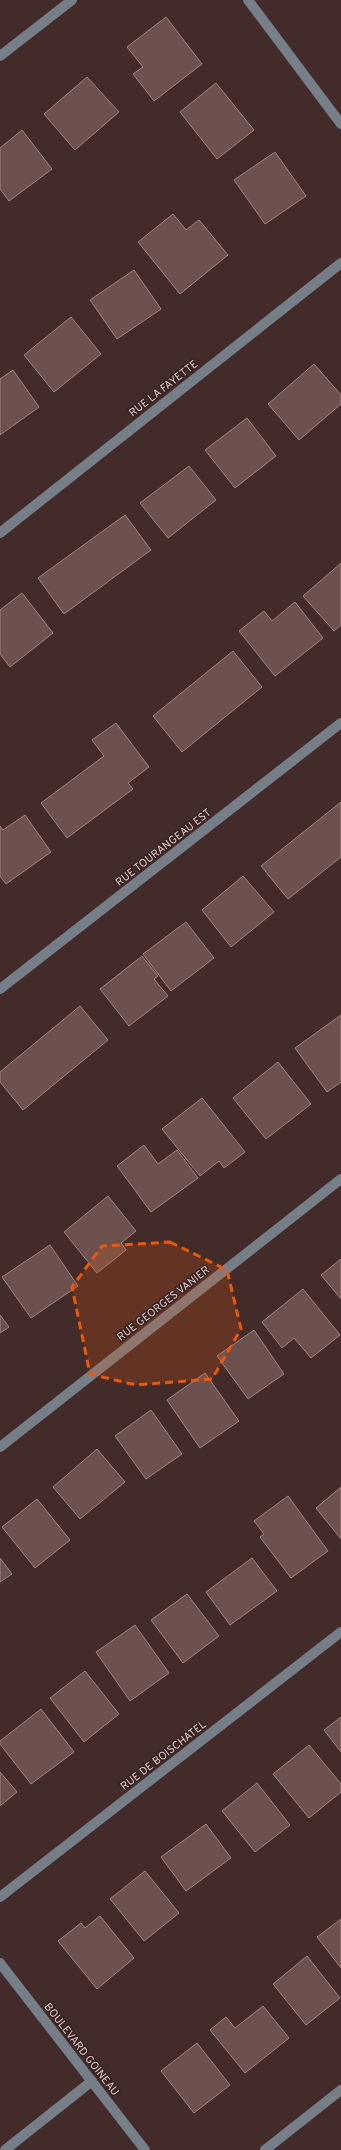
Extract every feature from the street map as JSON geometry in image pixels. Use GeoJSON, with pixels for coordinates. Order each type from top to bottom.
{"type":"FeatureCollection","features":[{"type":"Feature","properties":{"kind":"street"},"geometry":{"type":"LineString","coordinates":[[0,56],[72,0]]}},
{"type":"Feature","properties":{"kind":"street"},"geometry":{"type":"LineString","coordinates":[[248,0],[341,124]]}},
{"type":"Feature","properties":{"kind":"street","name":"RUE LA FAYETTE"},"geometry":{"type":"LineString","coordinates":[[0,533],[341,263]]}},
{"type":"Feature","properties":{"kind":"street","name":"RUE TOURANGEAU EST"},"geometry":{"type":"LineString","coordinates":[[0,989],[341,723]]}},
{"type":"Feature","properties":{"kind":"street","name":"RUE GEORGES VANIER"},"geometry":{"type":"LineString","coordinates":[[0,1447],[341,1179]]}},
{"type":"Feature","properties":{"kind":"street","name":"RUE DE BOISCHATEL"},"geometry":{"type":"LineString","coordinates":[[0,1897],[341,1632]]}},
{"type":"Feature","properties":{"kind":"street","name":"BOULEVARD GOINEAU"},"geometry":{"type":"LineString","coordinates":[[0,1963],[146,2150]]}},
{"type":"Feature","properties":{"kind":"street"},"geometry":{"type":"LineString","coordinates":[[5,2150],[92,2081]]}},
{"type":"Feature","properties":{"kind":"street"},"geometry":{"type":"LineString","coordinates":[[265,2150],[341,2090]]}},
{"type":"Feature","properties":{"kind":"highlighted area"},"geometry":{"type":"Polygon","coordinates":[[[170,1242],[227,1270],[241,1329],[212,1379],[136,1385],[90,1374],[72,1287],[102,1246],[170,1242]]]}},
{"type":"Feature","properties":{"kind":"building"},"geometry":{"type":"Polygon","coordinates":[[[166,17],[202,64],[154,101],[133,74],[143,67],[127,47],[166,17]]]}},
{"type":"Feature","properties":{"kind":"building"},"geometry":{"type":"Polygon","coordinates":[[[87,77],[119,112],[75,150],[44,114],[87,77]]]}},
{"type":"Feature","properties":{"kind":"building"},"geometry":{"type":"Polygon","coordinates":[[[216,83],[254,130],[217,159],[180,112],[216,83]]]}},
{"type":"Feature","properties":{"kind":"building"},"geometry":{"type":"Polygon","coordinates":[[[22,130],[52,169],[9,201],[0,189],[0,148],[22,130]]]}},
{"type":"Feature","properties":{"kind":"building"},"geometry":{"type":"Polygon","coordinates":[[[275,152],[306,196],[265,224],[234,180],[275,152]]]}},
{"type":"Feature","properties":{"kind":"building"},"geometry":{"type":"Polygon","coordinates":[[[173,214],[186,230],[199,220],[228,255],[180,294],[138,242],[173,214]]]}},
{"type":"Feature","properties":{"kind":"building"},"geometry":{"type":"Polygon","coordinates":[[[134,270],[161,309],[117,339],[90,300],[134,270]]]}},
{"type":"Feature","properties":{"kind":"building"},"geometry":{"type":"Polygon","coordinates":[[[71,317],[101,354],[54,392],[24,355],[71,317]]]}},
{"type":"Feature","properties":{"kind":"building"},"geometry":{"type":"Polygon","coordinates":[[[314,364],[341,395],[341,404],[299,440],[268,404],[314,364]]]}},
{"type":"Feature","properties":{"kind":"building"},"geometry":{"type":"Polygon","coordinates":[[[13,370],[39,407],[0,435],[0,379],[13,370]]]}},
{"type":"Feature","properties":{"kind":"building"},"geometry":{"type":"Polygon","coordinates":[[[247,418],[276,456],[235,488],[205,450],[247,418]]]}},
{"type":"Feature","properties":{"kind":"building"},"geometry":{"type":"Polygon","coordinates":[[[189,466],[216,500],[168,538],[140,503],[189,466]]]}},
{"type":"Feature","properties":{"kind":"building"},"geometry":{"type":"Polygon","coordinates":[[[125,515],[151,550],[64,614],[38,578],[125,515]]]}},
{"type":"Feature","properties":{"kind":"building"},"geometry":{"type":"Polygon","coordinates":[[[341,563],[341,625],[334,631],[303,596],[341,563]]]}},
{"type":"Feature","properties":{"kind":"building"},"geometry":{"type":"Polygon","coordinates":[[[22,593],[53,633],[10,667],[0,654],[0,610],[22,593]]]}},
{"type":"Feature","properties":{"kind":"building"},"geometry":{"type":"Polygon","coordinates":[[[295,602],[323,638],[275,676],[239,631],[264,611],[272,621],[295,602]]]}},
{"type":"Feature","properties":{"kind":"building"},"geometry":{"type":"Polygon","coordinates":[[[233,651],[262,687],[182,752],[153,716],[233,651]]]}},
{"type":"Feature","properties":{"kind":"building"},"geometry":{"type":"Polygon","coordinates":[[[116,723],[149,767],[128,783],[133,789],[67,838],[41,803],[104,756],[92,740],[116,723]]]}},
{"type":"Feature","properties":{"kind":"building"},"geometry":{"type":"Polygon","coordinates":[[[341,802],[341,857],[288,899],[261,866],[341,802]]]}},
{"type":"Feature","properties":{"kind":"building"},"geometry":{"type":"Polygon","coordinates":[[[25,815],[51,852],[6,884],[0,876],[0,826],[3,830],[25,815]]]}},
{"type":"Feature","properties":{"kind":"building"},"geometry":{"type":"Polygon","coordinates":[[[243,876],[274,912],[231,947],[202,910],[243,876]]]}},
{"type":"Feature","properties":{"kind":"building"},"geometry":{"type":"Polygon","coordinates":[[[186,922],[214,958],[171,991],[143,954],[186,922]]]}},
{"type":"Feature","properties":{"kind":"building"},"geometry":{"type":"Polygon","coordinates":[[[142,956],[158,976],[154,979],[168,996],[129,1026],[100,989],[142,956]]]}},
{"type":"Feature","properties":{"kind":"building"},"geometry":{"type":"Polygon","coordinates":[[[80,1006],[108,1040],[23,1110],[0,1082],[0,1072],[80,1006]]]}},
{"type":"Feature","properties":{"kind":"building"},"geometry":{"type":"Polygon","coordinates":[[[341,1015],[341,1082],[327,1092],[295,1048],[341,1015]]]}},
{"type":"Feature","properties":{"kind":"building"},"geometry":{"type":"Polygon","coordinates":[[[278,1062],[311,1104],[266,1139],[233,1098],[278,1062]]]}},
{"type":"Feature","properties":{"kind":"building"},"geometry":{"type":"Polygon","coordinates":[[[202,1098],[245,1152],[224,1168],[219,1161],[200,1176],[162,1129],[202,1098]]]}},
{"type":"Feature","properties":{"kind":"building"},"geometry":{"type":"Polygon","coordinates":[[[144,1145],[158,1164],[177,1150],[198,1178],[151,1212],[117,1166],[144,1145]]]}},
{"type":"Feature","properties":{"kind":"building"},"geometry":{"type":"Polygon","coordinates":[[[108,1196],[136,1231],[121,1243],[126,1250],[97,1273],[64,1232],[108,1196]]]}},
{"type":"Feature","properties":{"kind":"building"},"geometry":{"type":"Polygon","coordinates":[[[50,1245],[78,1286],[31,1318],[2,1277],[50,1245]]]}},
{"type":"Feature","properties":{"kind":"building"},"geometry":{"type":"Polygon","coordinates":[[[341,1259],[341,1299],[321,1275],[341,1259]]]}},
{"type":"Feature","properties":{"kind":"building"},"geometry":{"type":"Polygon","coordinates":[[[303,1289],[340,1335],[311,1358],[294,1338],[282,1348],[262,1322],[303,1289]]]}},
{"type":"Feature","properties":{"kind":"building"},"geometry":{"type":"Polygon","coordinates":[[[0,1315],[9,1327],[0,1333],[0,1315]]]}},
{"type":"Feature","properties":{"kind":"building"},"geometry":{"type":"Polygon","coordinates":[[[254,1330],[284,1374],[248,1399],[217,1356],[254,1330]]]}},
{"type":"Feature","properties":{"kind":"building"},"geometry":{"type":"Polygon","coordinates":[[[205,1373],[239,1421],[200,1448],[167,1400],[205,1373]]]}},
{"type":"Feature","properties":{"kind":"building"},"geometry":{"type":"Polygon","coordinates":[[[151,1410],[182,1454],[146,1479],[115,1436],[151,1410]]]}},
{"type":"Feature","properties":{"kind":"building"},"geometry":{"type":"Polygon","coordinates":[[[97,1449],[125,1482],[80,1519],[53,1487],[97,1449]]]}},
{"type":"Feature","properties":{"kind":"building"},"geometry":{"type":"Polygon","coordinates":[[[341,1487],[341,1539],[316,1508],[341,1487]]]}},
{"type":"Feature","properties":{"kind":"building"},"geometry":{"type":"Polygon","coordinates":[[[288,1496],[328,1551],[291,1578],[260,1537],[264,1534],[254,1521],[288,1496]]]}},
{"type":"Feature","properties":{"kind":"building"},"geometry":{"type":"Polygon","coordinates":[[[37,1499],[70,1540],[35,1568],[2,1527],[37,1499]]]}},
{"type":"Feature","properties":{"kind":"building"},"geometry":{"type":"Polygon","coordinates":[[[0,1558],[12,1574],[0,1582],[0,1558]]]}},
{"type":"Feature","properties":{"kind":"building"},"geometry":{"type":"Polygon","coordinates":[[[252,1558],[277,1591],[230,1625],[206,1592],[252,1558]]]}},
{"type":"Feature","properties":{"kind":"building"},"geometry":{"type":"Polygon","coordinates":[[[187,1594],[219,1636],[183,1663],[151,1620],[187,1594]]]}},
{"type":"Feature","properties":{"kind":"building"},"geometry":{"type":"Polygon","coordinates":[[[135,1625],[169,1673],[130,1701],[96,1652],[135,1625]]]}},
{"type":"Feature","properties":{"kind":"building"},"geometry":{"type":"Polygon","coordinates":[[[85,1671],[119,1714],[84,1742],[50,1698],[85,1671]]]}},
{"type":"Feature","properties":{"kind":"building"},"geometry":{"type":"Polygon","coordinates":[[[41,1709],[74,1752],[31,1784],[0,1744],[0,1741],[41,1709]]]}},
{"type":"Feature","properties":{"kind":"building"},"geometry":{"type":"Polygon","coordinates":[[[341,1717],[341,1752],[324,1730],[341,1717]]]}},
{"type":"Feature","properties":{"kind":"building"},"geometry":{"type":"Polygon","coordinates":[[[309,1745],[341,1784],[341,1792],[309,1818],[273,1774],[309,1745]]]}},
{"type":"Feature","properties":{"kind":"building"},"geometry":{"type":"Polygon","coordinates":[[[0,1772],[17,1792],[0,1806],[0,1772]]]}},
{"type":"Feature","properties":{"kind":"building"},"geometry":{"type":"Polygon","coordinates":[[[257,1783],[290,1825],[255,1852],[222,1811],[257,1783]]]}},
{"type":"Feature","properties":{"kind":"building"},"geometry":{"type":"Polygon","coordinates":[[[206,1824],[231,1858],[186,1891],[161,1857],[206,1824]]]}},
{"type":"Feature","properties":{"kind":"building"},"geometry":{"type":"Polygon","coordinates":[[[145,1871],[179,1913],[144,1941],[110,1899],[145,1871]]]}},
{"type":"Feature","properties":{"kind":"building"},"geometry":{"type":"Polygon","coordinates":[[[100,1916],[134,1958],[97,1989],[58,1941],[81,1923],[85,1928],[100,1916]]]}},
{"type":"Feature","properties":{"kind":"building"},"geometry":{"type":"Polygon","coordinates":[[[341,1919],[341,1968],[317,1937],[341,1919]]]}},
{"type":"Feature","properties":{"kind":"building"},"geometry":{"type":"Polygon","coordinates":[[[307,1956],[340,1998],[306,2025],[273,1984],[307,1956]]]}},
{"type":"Feature","properties":{"kind":"building"},"geometry":{"type":"Polygon","coordinates":[[[263,2006],[289,2038],[245,2073],[210,2030],[226,2017],[235,2028],[263,2006]]]}},
{"type":"Feature","properties":{"kind":"building"},"geometry":{"type":"Polygon","coordinates":[[[197,2043],[230,2085],[194,2113],[161,2071],[197,2043]]]}}]}
